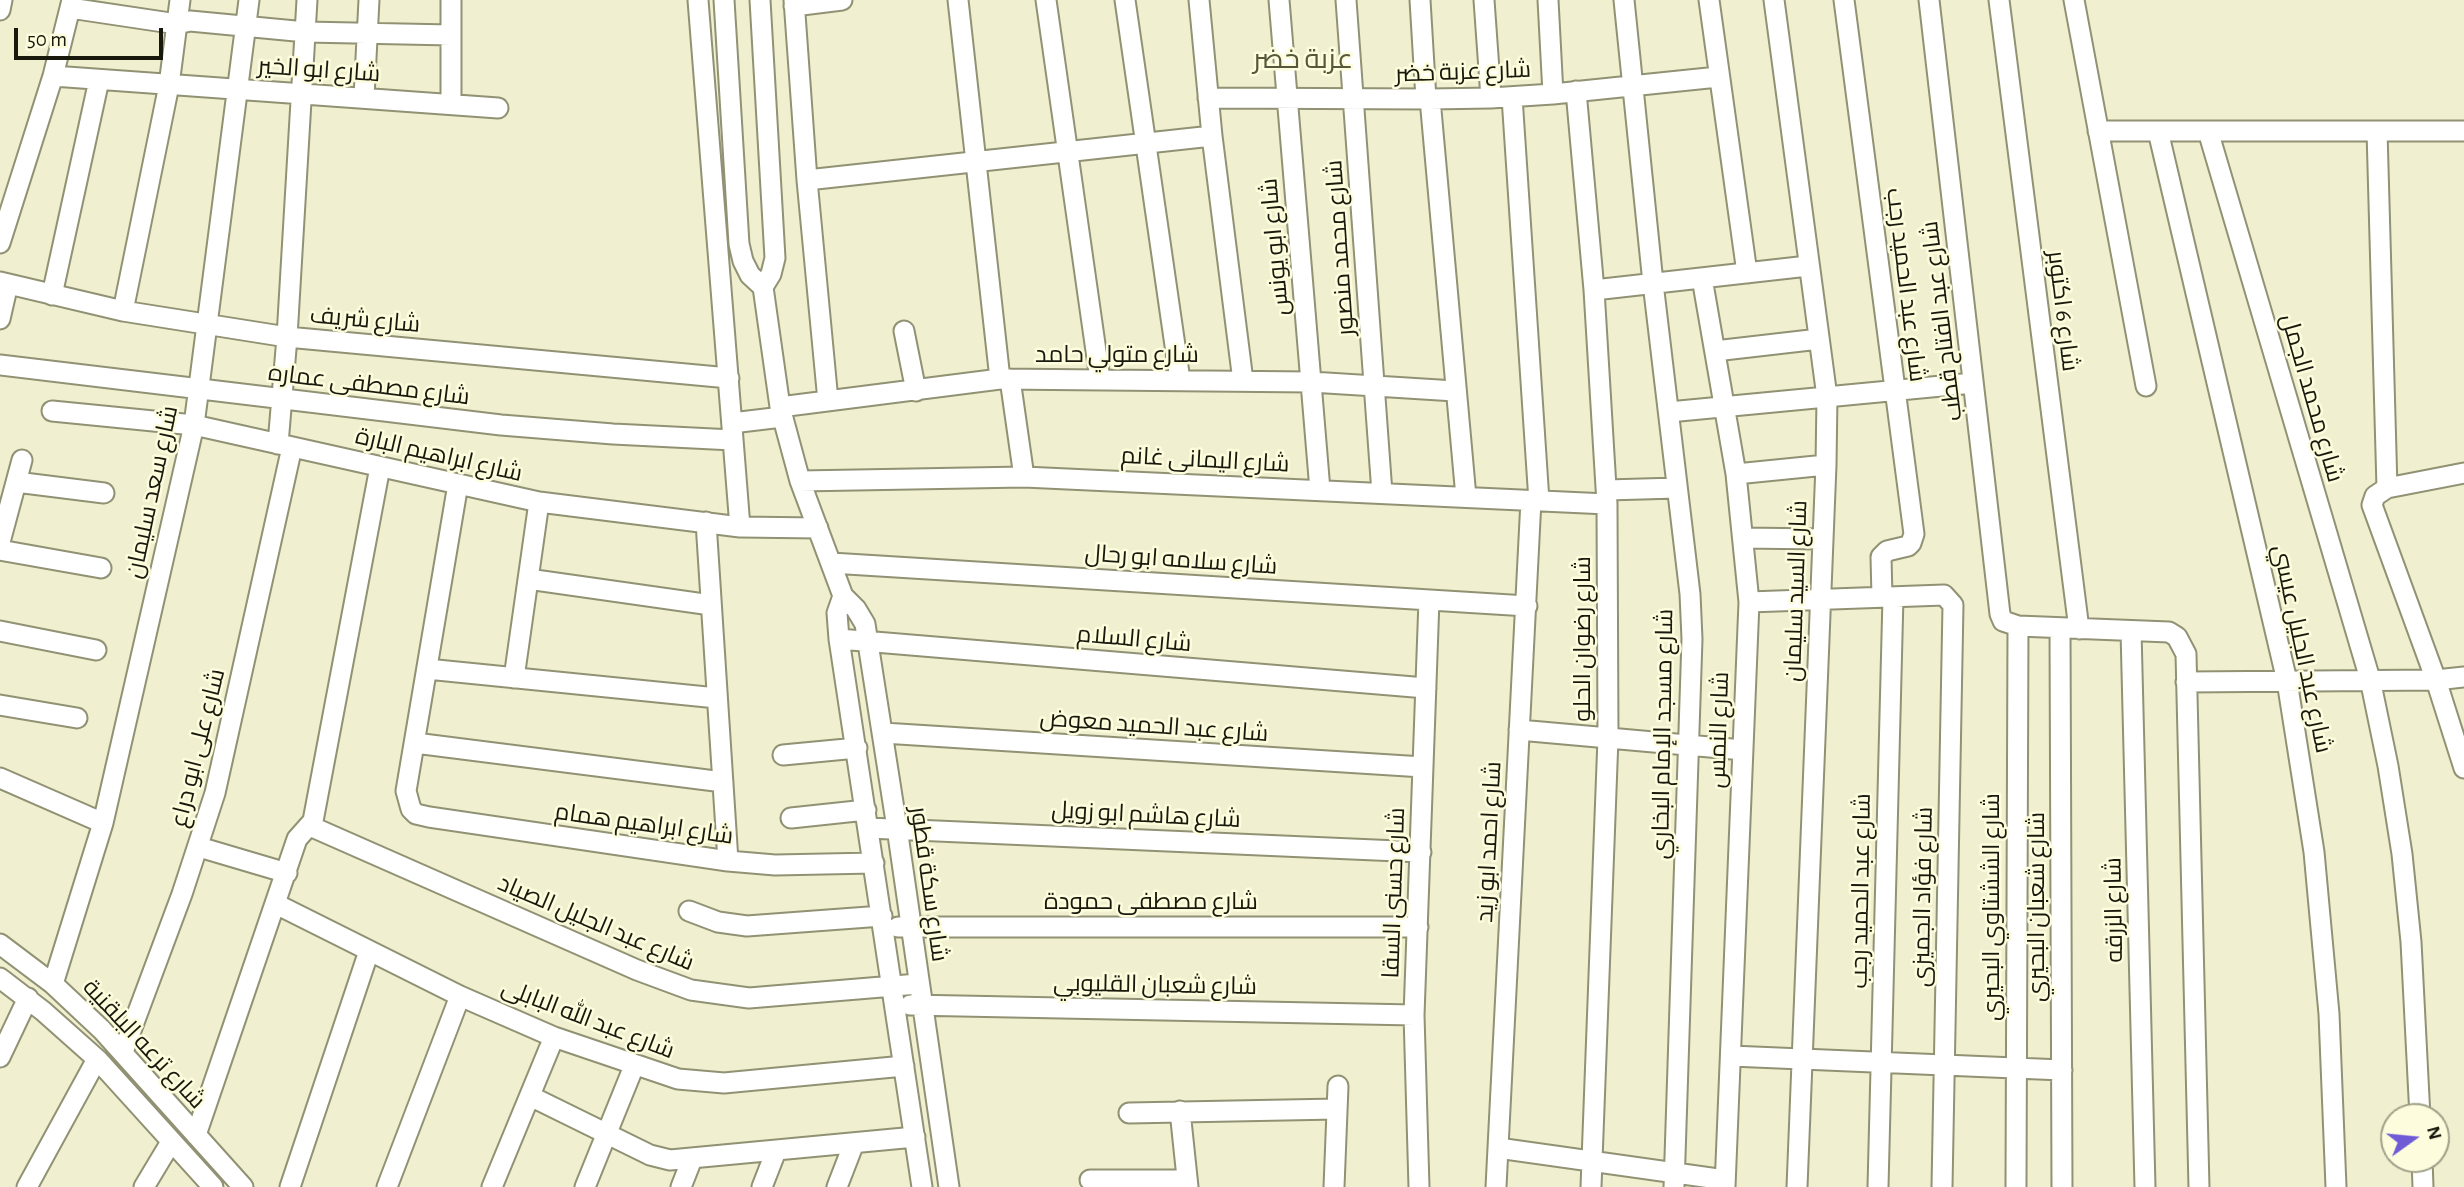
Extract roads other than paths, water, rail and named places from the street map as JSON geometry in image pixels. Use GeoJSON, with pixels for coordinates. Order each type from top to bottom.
{"type":"FeatureCollection","features":[{"type":"Feature","properties":{"kind":"street"},"geometry":{"type":"LineString","coordinates":[[0,10],[2,0]]}},
{"type":"Feature","properties":{"kind":"street"},"geometry":{"type":"LineString","coordinates":[[123,311],[169,85],[180,0]]}},
{"type":"Feature","properties":{"kind":"street","name":"شارع سعد سليمان"},"geometry":{"type":"LineString","coordinates":[[52,984],[103,823],[194,425],[249,0]]}},
{"type":"Feature","properties":{"kind":"street","name":"شارع على ابو دراع"},"geometry":{"type":"LineString","coordinates":[[123,1052],[198,847],[228,738],[285,445],[281,400],[307,0]]}},
{"type":"Feature","properties":{"kind":"street"},"geometry":{"type":"LineString","coordinates":[[364,97],[369,0]]}},
{"type":"Feature","properties":{"kind":"street"},"geometry":{"type":"LineString","coordinates":[[451,0],[451,104]]}},
{"type":"Feature","properties":{"kind":"street"},"geometry":{"type":"LineString","coordinates":[[698,0],[740,527]]}},
{"type":"Feature","properties":{"kind":"street","name":"شارع سكة قطور"},"geometry":{"type":"LineString","coordinates":[[724,0],[739,244],[750,275],[763,287],[781,412],[800,481],[843,596],[860,617],[868,642],[949,1187]]}},
{"type":"Feature","properties":{"kind":"street","name":"شارع سكة قطور"},"geometry":{"type":"LineString","coordinates":[[760,0],[775,258],[771,274],[763,287]]}},
{"type":"Feature","properties":{"kind":"street"},"geometry":{"type":"LineString","coordinates":[[828,401],[807,180],[794,3],[842,0]]}},
{"type":"Feature","properties":{"kind":"street"},"geometry":{"type":"LineString","coordinates":[[958,0],[976,163],[1005,379],[1024,477]]}},
{"type":"Feature","properties":{"kind":"street"},"geometry":{"type":"LineString","coordinates":[[1046,0],[1100,379]]}},
{"type":"Feature","properties":{"kind":"street"},"geometry":{"type":"LineString","coordinates":[[1125,0],[1180,380]]}},
{"type":"Feature","properties":{"kind":"street"},"geometry":{"type":"LineString","coordinates":[[1199,0],[1212,136],[1243,381]]}},
{"type":"Feature","properties":{"kind":"street","name":"شارع ابو يونس"},"geometry":{"type":"LineString","coordinates":[[1279,0],[1320,490]]}},
{"type":"Feature","properties":{"kind":"street","name":"شارع محمد منصور"},"geometry":{"type":"LineString","coordinates":[[1346,0],[1382,493]]}},
{"type":"Feature","properties":{"kind":"street"},"geometry":{"type":"LineString","coordinates":[[1419,0],[1466,497]]}},
{"type":"Feature","properties":{"kind":"street"},"geometry":{"type":"LineString","coordinates":[[1484,0],[1491,97]]}},
{"type":"Feature","properties":{"kind":"street"},"geometry":{"type":"LineString","coordinates":[[1548,0],[1553,94]]}},
{"type":"Feature","properties":{"kind":"street","name":"شارع مسجد الإمام البخاري"},"geometry":{"type":"LineString","coordinates":[[1624,0],[1653,283],[1690,594],[1692,639],[1674,1180]]}},
{"type":"Feature","properties":{"kind":"street"},"geometry":{"type":"LineString","coordinates":[[1709,0],[1747,273]]}},
{"type":"Feature","properties":{"kind":"street","name":"شارع السيد سليمان"},"geometry":{"type":"LineString","coordinates":[[1774,0],[1826,397],[1826,465],[1797,1187]]}},
{"type":"Feature","properties":{"kind":"street","name":"شارع عبد الحميد رجب"},"geometry":{"type":"LineString","coordinates":[[1844,0],[1914,534],[1908,546],[1887,551],[1881,557],[1887,597],[1878,1187]]}},
{"type":"Feature","properties":{"kind":"street","name":"شارع عبد الفتاح قطب"},"geometry":{"type":"LineString","coordinates":[[1929,0],[2000,614],[2003,621],[2018,626]]}},
{"type":"Feature","properties":{"kind":"street","name":"شارع 6 اكتوبر"},"geometry":{"type":"LineString","coordinates":[[1999,0],[2069,628]]}},
{"type":"Feature","properties":{"kind":"street"},"geometry":{"type":"LineString","coordinates":[[2074,0],[2146,386]]}},
{"type":"Feature","properties":{"kind":"street"},"geometry":{"type":"LineString","coordinates":[[0,243],[53,76],[71,4],[177,24],[190,21],[306,32],[451,35]]}},
{"type":"Feature","properties":{"kind":"street","name":"شارع ابو الخير"},"geometry":{"type":"LineString","coordinates":[[53,76],[498,108]]}},
{"type":"Feature","properties":{"kind":"street","name":"شارع عزبة خضر"},"geometry":{"type":"LineString","coordinates":[[1208,98],[1511,97],[1718,77]]}},
{"type":"Feature","properties":{"kind":"street"},"geometry":{"type":"LineString","coordinates":[[52,295],[99,80]]}},
{"type":"Feature","properties":{"kind":"street","name":"شارع رضوان الحلو"},"geometry":{"type":"LineString","coordinates":[[1576,91],[1594,290],[1607,497],[1608,738],[1591,1187]]}},
{"type":"Feature","properties":{"kind":"street","name":"شارع احمد ابو زيد"},"geometry":{"type":"LineString","coordinates":[[1496,1187],[1519,730],[1535,500],[1511,97]]}},
{"type":"Feature","properties":{"kind":"street"},"geometry":{"type":"LineString","coordinates":[[2098,131],[2464,131]]}},
{"type":"Feature","properties":{"kind":"street","name":"شارع عبد الجليل عيسي"},"geometry":{"type":"LineString","coordinates":[[2158,131],[2287,681],[2316,866],[2329,1014],[2336,1187]]}},
{"type":"Feature","properties":{"kind":"street","name":"شارع محمد الجمل"},"geometry":{"type":"LineString","coordinates":[[2208,131],[2370,680],[2388,766],[2402,854],[2411,942],[2419,1103]]}},
{"type":"Feature","properties":{"kind":"street"},"geometry":{"type":"LineString","coordinates":[[2377,131],[2387,488]]}},
{"type":"Feature","properties":{"kind":"street"},"geometry":{"type":"LineString","coordinates":[[807,180],[1212,136]]}},
{"type":"Feature","properties":{"kind":"street"},"geometry":{"type":"LineString","coordinates":[[1594,290],[1808,266]]}},
{"type":"Feature","properties":{"kind":"street","name":"شارع النمس"},"geometry":{"type":"LineString","coordinates":[[1702,278],[1735,474],[1749,601],[1725,1184]]}},
{"type":"Feature","properties":{"kind":"street"},"geometry":{"type":"LineString","coordinates":[[0,319],[4,283]]}},
{"type":"Feature","properties":{"kind":"street","name":"شارع شريف"},"geometry":{"type":"LineString","coordinates":[[4,283],[123,311],[287,337],[729,378]]}},
{"type":"Feature","properties":{"kind":"street"},"geometry":{"type":"LineString","coordinates":[[904,331],[916,391]]}},
{"type":"Feature","properties":{"kind":"street"},"geometry":{"type":"LineString","coordinates":[[1714,351],[1819,339]]}},
{"type":"Feature","properties":{"kind":"street","name":"شارع مصطفى عماره"},"geometry":{"type":"LineString","coordinates":[[0,365],[501,425],[612,434],[733,431],[781,412]]}},
{"type":"Feature","properties":{"kind":"street","name":"شارع متولي حامد"},"geometry":{"type":"LineString","coordinates":[[781,412],[828,401],[1005,379],[1311,382],[1455,391]]}},
{"type":"Feature","properties":{"kind":"street"},"geometry":{"type":"LineString","coordinates":[[1669,412],[1973,383]]}},
{"type":"Feature","properties":{"kind":"street","name":"شارع ابراهيم البارة"},"geometry":{"type":"LineString","coordinates":[[52,411],[194,425],[539,502],[740,527],[818,528]]}},
{"type":"Feature","properties":{"kind":"street"},"geometry":{"type":"LineString","coordinates":[[0,542],[22,460]]}},
{"type":"Feature","properties":{"kind":"street"},"geometry":{"type":"LineString","coordinates":[[1735,474],[1826,465]]}},
{"type":"Feature","properties":{"kind":"street"},"geometry":{"type":"LineString","coordinates":[[196,1135],[297,839],[310,826],[380,467]]}},
{"type":"Feature","properties":{"kind":"street"},"geometry":{"type":"LineString","coordinates":[[2464,474],[2387,488],[2375,496],[2372,505],[2436,680],[2464,768]]}},
{"type":"Feature","properties":{"kind":"street","name":"شارع اليمانى غانم"},"geometry":{"type":"LineString","coordinates":[[800,481],[1024,477],[1535,500],[1607,497],[1677,488]]}},
{"type":"Feature","properties":{"kind":"street"},"geometry":{"type":"LineString","coordinates":[[16,482],[104,492]]}},
{"type":"Feature","properties":{"kind":"street"},"geometry":{"type":"LineString","coordinates":[[458,484],[415,743],[723,782]]}},
{"type":"Feature","properties":{"kind":"street"},"geometry":{"type":"LineString","coordinates":[[514,678],[539,502]]}},
{"type":"Feature","properties":{"kind":"street"},"geometry":{"type":"LineString","coordinates":[[706,522],[728,861]]}},
{"type":"Feature","properties":{"kind":"street"},"geometry":{"type":"LineString","coordinates":[[1743,538],[1823,539]]}},
{"type":"Feature","properties":{"kind":"street"},"geometry":{"type":"LineString","coordinates":[[0,550],[101,568]]}},
{"type":"Feature","properties":{"kind":"street","name":"شارع سلامه ابو رحال"},"geometry":{"type":"LineString","coordinates":[[831,563],[1527,606]]}},
{"type":"Feature","properties":{"kind":"street"},"geometry":{"type":"LineString","coordinates":[[528,579],[711,605]]}},
{"type":"Feature","properties":{"kind":"street","name":"شارع فؤاد الجميزى"},"geometry":{"type":"LineString","coordinates":[[1887,597],[1944,595],[1951,600],[1953,609],[1942,1187]]}},
{"type":"Feature","properties":{"kind":"street","name":"شارع سكة قطور"},"geometry":{"type":"LineString","coordinates":[[843,596],[837,613],[839,639],[922,1187]]}},
{"type":"Feature","properties":{"kind":"street"},"geometry":{"type":"LineString","coordinates":[[1749,601],[1887,597]]}},
{"type":"Feature","properties":{"kind":"street","name":"شارع حسنى السقا"},"geometry":{"type":"LineString","coordinates":[[1419,1187],[1414,1015],[1429,600]]}},
{"type":"Feature","properties":{"kind":"street"},"geometry":{"type":"LineString","coordinates":[[2018,626],[2169,632],[2177,637],[2186,654],[2199,1187]]}},
{"type":"Feature","properties":{"kind":"street","name":"شارع الششتاوي البحيري"},"geometry":{"type":"LineString","coordinates":[[2015,1187],[2018,626]]}},
{"type":"Feature","properties":{"kind":"street","name":"شارع شعبان البحيري"},"geometry":{"type":"LineString","coordinates":[[2062,1187],[2069,628]]}},
{"type":"Feature","properties":{"kind":"street"},"geometry":{"type":"LineString","coordinates":[[0,631],[96,650]]}},
{"type":"Feature","properties":{"kind":"street","name":"شارع الزرقه"},"geometry":{"type":"LineString","coordinates":[[2131,631],[2145,1187]]}},
{"type":"Feature","properties":{"kind":"street","name":"شارع السلام"},"geometry":{"type":"LineString","coordinates":[[839,639],[1426,688]]}},
{"type":"Feature","properties":{"kind":"street"},"geometry":{"type":"LineString","coordinates":[[427,669],[717,698]]}},
{"type":"Feature","properties":{"kind":"street"},"geometry":{"type":"LineString","coordinates":[[2186,682],[2436,680],[2464,677]]}},
{"type":"Feature","properties":{"kind":"street"},"geometry":{"type":"LineString","coordinates":[[0,705],[76,718]]}},
{"type":"Feature","properties":{"kind":"street"},"geometry":{"type":"LineString","coordinates":[[1519,730],[1743,750]]}},
{"type":"Feature","properties":{"kind":"street","name":"شارع عبد الحميد معوض"},"geometry":{"type":"LineString","coordinates":[[883,733],[1423,767]]}},
{"type":"Feature","properties":{"kind":"street","name":"شارع ابراهيم همام"},"geometry":{"type":"LineString","coordinates":[[415,743],[406,791],[411,809],[416,814],[728,861],[775,865],[873,863]]}},
{"type":"Feature","properties":{"kind":"street"},"geometry":{"type":"LineString","coordinates":[[783,755],[857,748]]}},
{"type":"Feature","properties":{"kind":"street"},"geometry":{"type":"LineString","coordinates":[[1,783],[103,823]]}},
{"type":"Feature","properties":{"kind":"street","name":"شارع هاشم ابو زويل"},"geometry":{"type":"LineString","coordinates":[[791,818],[867,819],[897,828],[1421,852]]}},
{"type":"Feature","properties":{"kind":"street","name":"شارع عبد الجليل الصياد"},"geometry":{"type":"LineString","coordinates":[[310,826],[637,970],[691,990],[749,998],[918,984]]}},
{"type":"Feature","properties":{"kind":"street"},"geometry":{"type":"LineString","coordinates":[[198,847],[287,873]]}},
{"type":"Feature","properties":{"kind":"street","name":"شارع عبد الله البابلى"},"geometry":{"type":"LineString","coordinates":[[276,904],[460,996],[554,1037],[678,1080],[712,1083],[904,1066]]}},
{"type":"Feature","properties":{"kind":"street","name":"شارع مصطفى حمودة"},"geometry":{"type":"LineString","coordinates":[[689,911],[718,922],[747,926],[883,923],[910,926],[1418,927]]}},
{"type":"Feature","properties":{"kind":"street","name":"شارع ترعه البلقنية"},"geometry":{"type":"LineString","coordinates":[[0,944],[52,984],[102,1030],[243,1187]]}},
{"type":"Feature","properties":{"kind":"street"},"geometry":{"type":"LineString","coordinates":[[290,1187],[369,951]]}},
{"type":"Feature","properties":{"kind":"street","name":"شارع ترعه البلقنية"},"geometry":{"type":"LineString","coordinates":[[0,978],[28,998],[97,1059],[213,1187]]}},
{"type":"Feature","properties":{"kind":"street"},"geometry":{"type":"LineString","coordinates":[[387,1187],[460,996]]}},
{"type":"Feature","properties":{"kind":"street"},"geometry":{"type":"LineString","coordinates":[[0,1057],[28,998]]}},
{"type":"Feature","properties":{"kind":"street","name":"شارع شعبان القليوبي"},"geometry":{"type":"LineString","coordinates":[[895,1006],[921,1004],[1414,1015]]}},
{"type":"Feature","properties":{"kind":"street"},"geometry":{"type":"LineString","coordinates":[[492,1187],[554,1037]]}},
{"type":"Feature","properties":{"kind":"street"},"geometry":{"type":"LineString","coordinates":[[1731,1056],[2062,1070]]}},
{"type":"Feature","properties":{"kind":"street"},"geometry":{"type":"LineString","coordinates":[[27,1187],[97,1059]]}},
{"type":"Feature","properties":{"kind":"street"},"geometry":{"type":"LineString","coordinates":[[585,1187],[634,1066]]}},
{"type":"Feature","properties":{"kind":"street"},"geometry":{"type":"LineString","coordinates":[[1334,1187],[1338,1086]]}},
{"type":"Feature","properties":{"kind":"street"},"geometry":{"type":"LineString","coordinates":[[530,1096],[660,1159],[692,1159],[915,1138]]}},
{"type":"Feature","properties":{"kind":"street"},"geometry":{"type":"LineString","coordinates":[[1129,1113],[1337,1110]]}},
{"type":"Feature","properties":{"kind":"street"},"geometry":{"type":"LineString","coordinates":[[1090,1180],[1187,1183],[1180,1111]]}},
{"type":"Feature","properties":{"kind":"street"},"geometry":{"type":"LineString","coordinates":[[144,1187],[171,1142]]}},
{"type":"Feature","properties":{"kind":"street"},"geometry":{"type":"LineString","coordinates":[[837,1187],[854,1143]]}},
{"type":"Feature","properties":{"kind":"street"},"geometry":{"type":"LineString","coordinates":[[1498,1148],[1591,1161],[1674,1180],[1725,1184]]}},
{"type":"Feature","properties":{"kind":"street"},"geometry":{"type":"LineString","coordinates":[[762,1187],[776,1151]]}},
{"type":"Feature","properties":{"kind":"street"},"geometry":{"type":"LineString","coordinates":[[681,1187],[692,1159]]}},
{"type":"Feature","properties":{"kind":"district","name":"عزبة خضر"},"geometry":{"type":"Point","coordinates":[1303,60]}}]}
